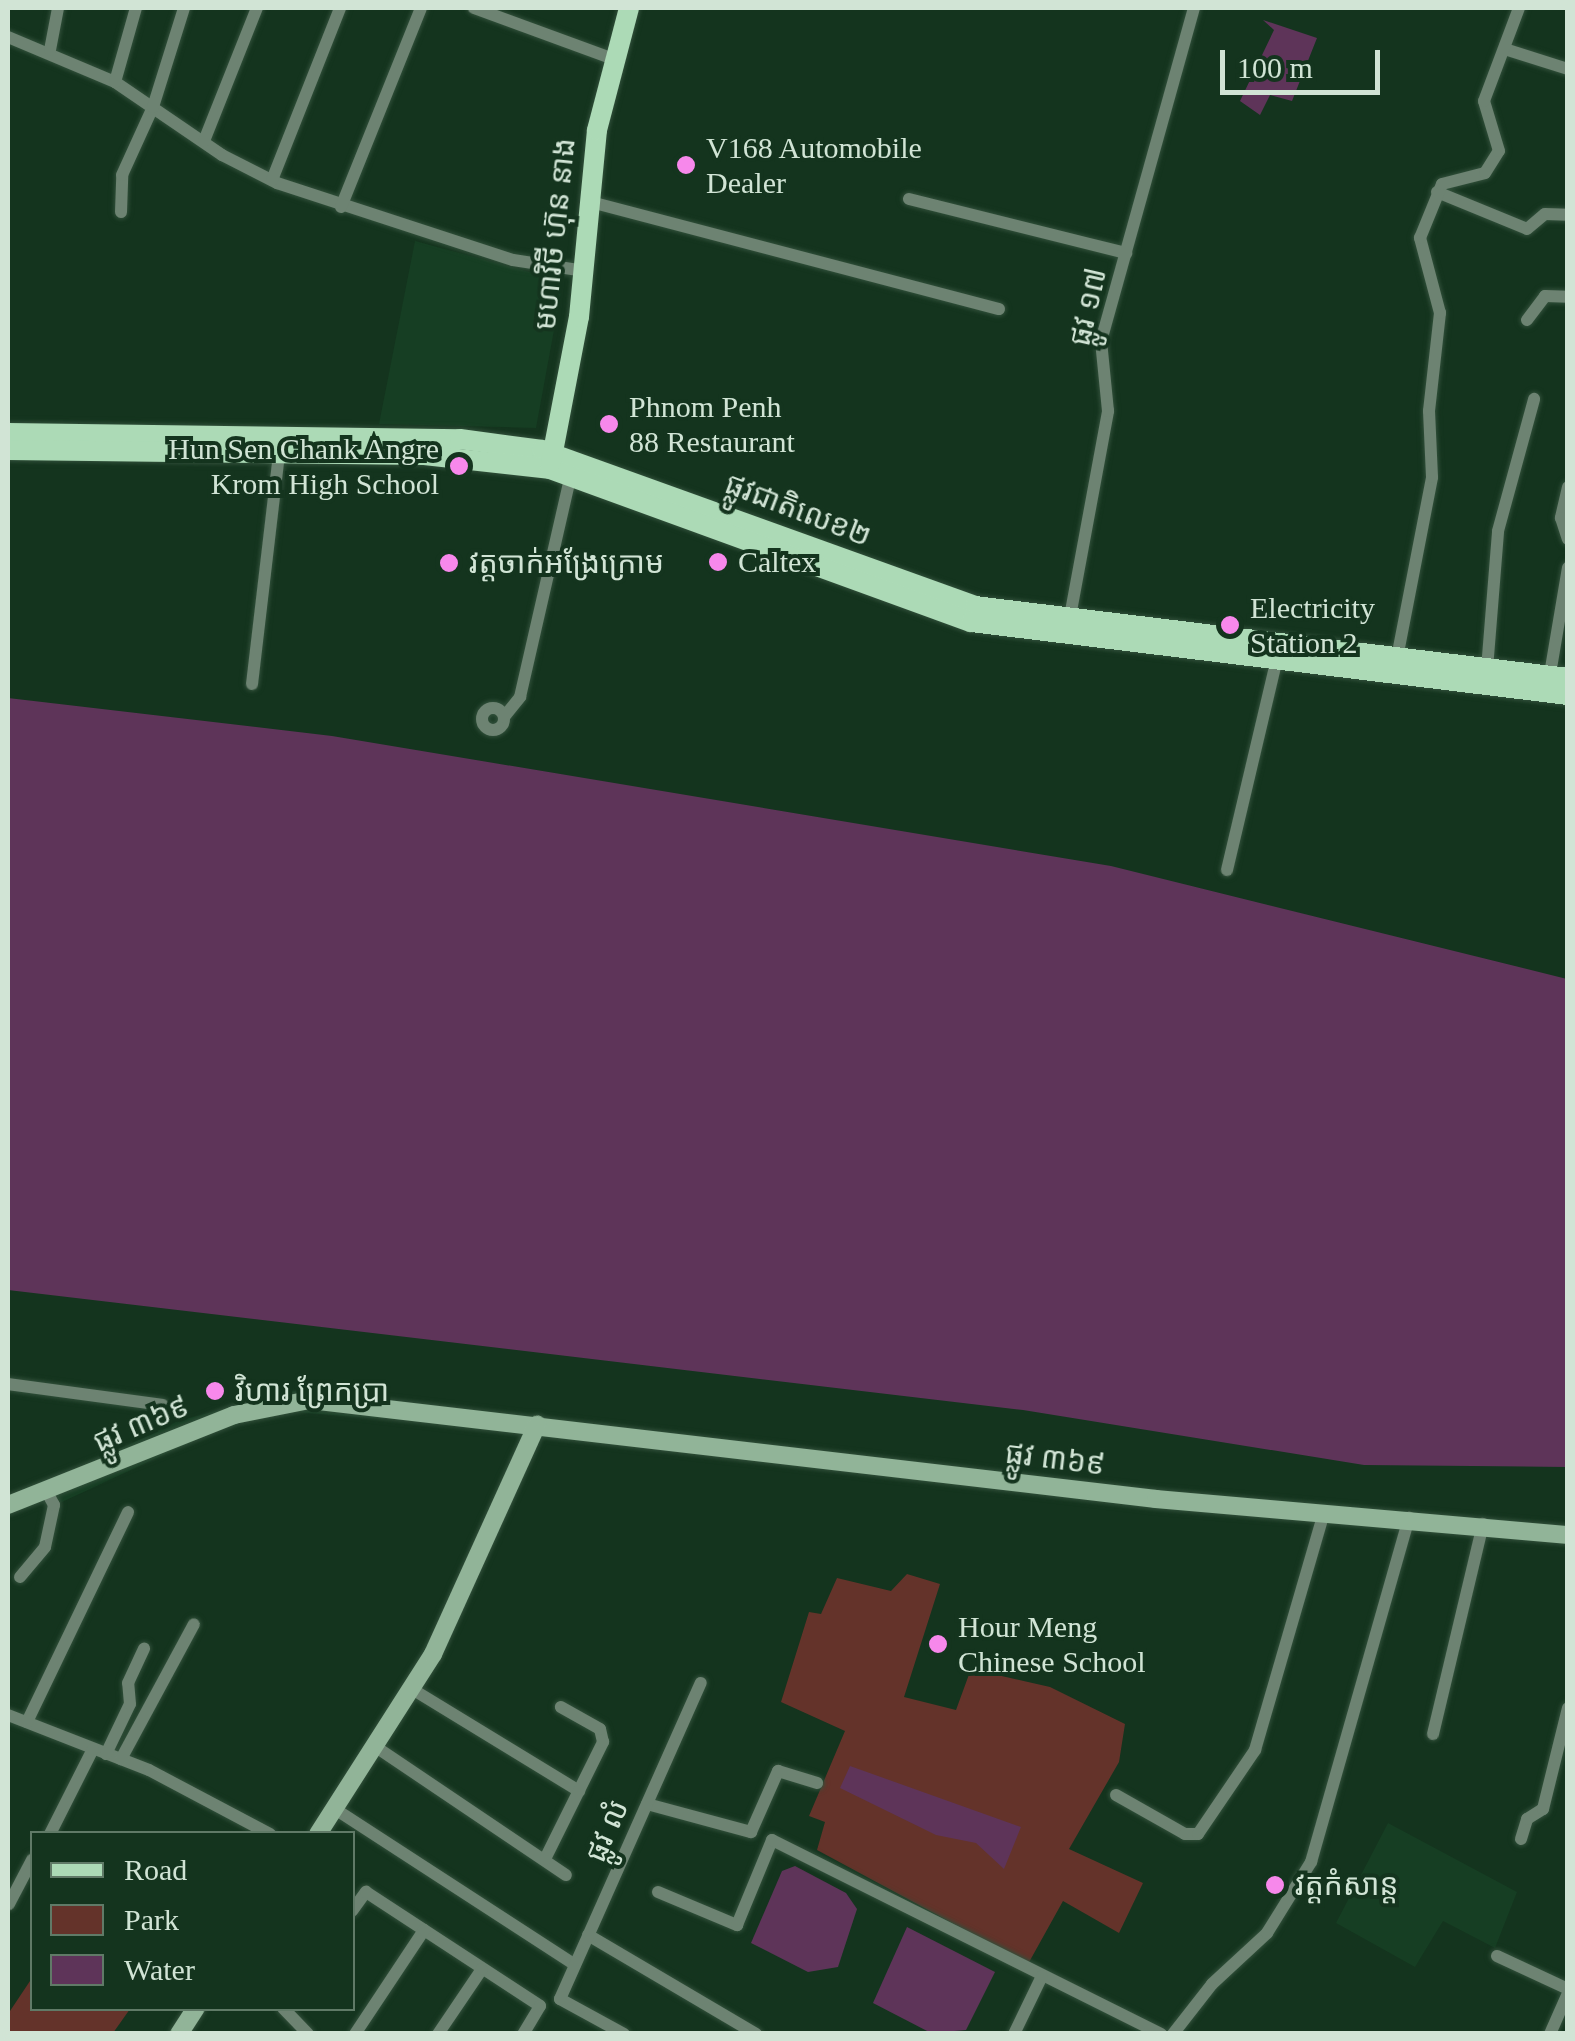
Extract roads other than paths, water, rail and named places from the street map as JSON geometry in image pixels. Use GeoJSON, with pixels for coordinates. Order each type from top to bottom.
{"type":"FeatureCollection","features":[{"type":"Feature","properties":{"kind":"main road","name":"មហាវិថី ហ៊ុន នាង"},"geometry":{"type":"LineString","coordinates":[[562,463],[578,317],[585,201],[614,59],[629,8]]}},
{"type":"Feature","properties":{"kind":"main road","name":"ផ្លូវជាតិលេខ២"},"geometry":{"type":"LineString","coordinates":[[9,441],[460,439],[562,463],[940,596],[1080,628],[1276,662],[1487,669],[1558,685]]}},
{"type":"Feature","properties":{"kind":"main road","name":"ផ្លូវជាតិលេខ២"},"geometry":{"type":"LineString","coordinates":[[139,443],[278,454],[459,456],[562,463]]}},
{"type":"Feature","properties":{"kind":"main road","name":"ផ្លូវជាតិលេខ២"},"geometry":{"type":"LineString","coordinates":[[1080,628],[1558,685]]}},
{"type":"Feature","properties":{"kind":"main road","name":"ផ្លូវ ៣៦៩"},"geometry":{"type":"LineString","coordinates":[[8,1505],[48,1494],[197,1428],[271,1404],[341,1401],[1156,1499],[1483,1524],[1568,1535]]}},
{"type":"Feature","properties":{"kind":"main road"},"geometry":{"type":"LineString","coordinates":[[320,1831],[412,1690],[482,1554],[536,1424]]}},
{"type":"Feature","properties":{"kind":"main road"},"geometry":{"type":"LineString","coordinates":[[179,2034],[194,2011]]}},
{"type":"Feature","properties":{"kind":"street"},"geometry":{"type":"LineString","coordinates":[[50,50],[58,8]]}},
{"type":"Feature","properties":{"kind":"street"},"geometry":{"type":"LineString","coordinates":[[114,82],[136,8]]}},
{"type":"Feature","properties":{"kind":"street"},"geometry":{"type":"LineString","coordinates":[[121,212],[122,175],[153,107],[184,8]]}},
{"type":"Feature","properties":{"kind":"street"},"geometry":{"type":"LineString","coordinates":[[204,141],[257,8]]}},
{"type":"Feature","properties":{"kind":"street"},"geometry":{"type":"LineString","coordinates":[[272,180],[340,8]]}},
{"type":"Feature","properties":{"kind":"street"},"geometry":{"type":"LineString","coordinates":[[341,207],[422,8]]}},
{"type":"Feature","properties":{"kind":"street"},"geometry":{"type":"LineString","coordinates":[[474,8],[614,59]]}},
{"type":"Feature","properties":{"kind":"street","name":"ផ្លូវ ១៧"},"geometry":{"type":"LineString","coordinates":[[1080,628],[1108,410],[1101,342],[1194,8]]}},
{"type":"Feature","properties":{"kind":"street"},"geometry":{"type":"LineString","coordinates":[[1395,667],[1432,477],[1428,424],[1440,313],[1420,238],[1442,184],[1485,172],[1500,151],[1484,101],[1508,50],[1518,8]]}},
{"type":"Feature","properties":{"kind":"street"},"geometry":{"type":"LineString","coordinates":[[8,37],[50,50],[114,82],[272,180],[341,207],[513,260],[578,270]]}},
{"type":"Feature","properties":{"kind":"street"},"geometry":{"type":"LineString","coordinates":[[1508,50],[1567,67]]}},
{"type":"Feature","properties":{"kind":"street"},"geometry":{"type":"LineString","coordinates":[[1437,192],[1526,228],[1534,229],[1544,214],[1568,215]]}},
{"type":"Feature","properties":{"kind":"street"},"geometry":{"type":"LineString","coordinates":[[909,199],[1126,252]]}},
{"type":"Feature","properties":{"kind":"street"},"geometry":{"type":"LineString","coordinates":[[585,201],[999,309]]}},
{"type":"Feature","properties":{"kind":"street"},"geometry":{"type":"LineString","coordinates":[[1527,320],[1545,296],[1568,297]]}},
{"type":"Feature","properties":{"kind":"street"},"geometry":{"type":"LineString","coordinates":[[1487,669],[1498,531],[1534,400]]}},
{"type":"Feature","properties":{"kind":"street"},"geometry":{"type":"LineString","coordinates":[[252,684],[278,454]]}},
{"type":"Feature","properties":{"kind":"street"},"geometry":{"type":"LineString","coordinates":[[504,716],[520,697],[562,463]]}},
{"type":"Feature","properties":{"kind":"street"},"geometry":{"type":"LineString","coordinates":[[1568,487],[1561,518],[1568,539]]}},
{"type":"Feature","properties":{"kind":"street"},"geometry":{"type":"LineString","coordinates":[[1558,685],[1568,568]]}},
{"type":"Feature","properties":{"kind":"street"},"geometry":{"type":"LineString","coordinates":[[1228,870],[1276,662]]}},
{"type":"Feature","properties":{"kind":"street"},"geometry":{"type":"LineString","coordinates":[[8,1384],[163,1405]]}},
{"type":"Feature","properties":{"kind":"street"},"geometry":{"type":"LineString","coordinates":[[20,1577],[45,1548],[54,1505],[48,1494]]}},
{"type":"Feature","properties":{"kind":"street"},"geometry":{"type":"LineString","coordinates":[[27,1722],[128,1512]]}},
{"type":"Feature","properties":{"kind":"street"},"geometry":{"type":"LineString","coordinates":[[1116,1795],[1185,1834],[1198,1834],[1255,1750],[1324,1512]]}},
{"type":"Feature","properties":{"kind":"street"},"geometry":{"type":"LineString","coordinates":[[1173,2034],[1212,1984],[1267,1933],[1311,1862],[1410,1518]]}},
{"type":"Feature","properties":{"kind":"street"},"geometry":{"type":"LineString","coordinates":[[1433,1734],[1483,1524]]}},
{"type":"Feature","properties":{"kind":"street"},"geometry":{"type":"LineString","coordinates":[[122,1759],[194,1624]]}},
{"type":"Feature","properties":{"kind":"street"},"geometry":{"type":"LineString","coordinates":[[52,1831],[130,1704],[128,1683],[144,1648]]}},
{"type":"Feature","properties":{"kind":"street","name":"ផ្លូវ លំ"},"geometry":{"type":"LineString","coordinates":[[624,2034],[560,1999],[701,1684]]}},
{"type":"Feature","properties":{"kind":"street"},"geometry":{"type":"LineString","coordinates":[[412,1690],[579,1790]]}},
{"type":"Feature","properties":{"kind":"street"},"geometry":{"type":"LineString","coordinates":[[545,1859],[604,1734],[561,1708]]}},
{"type":"Feature","properties":{"kind":"street"},"geometry":{"type":"LineString","coordinates":[[1522,1839],[1527,1819],[1544,1809],[1568,1708]]}},
{"type":"Feature","properties":{"kind":"street"},"geometry":{"type":"LineString","coordinates":[[8,1715],[122,1759],[264,1831]]}},
{"type":"Feature","properties":{"kind":"street"},"geometry":{"type":"LineString","coordinates":[[376,1746],[566,1876]]}},
{"type":"Feature","properties":{"kind":"street"},"geometry":{"type":"LineString","coordinates":[[751,1832],[778,1771],[817,1784]]}},
{"type":"Feature","properties":{"kind":"street"},"geometry":{"type":"LineString","coordinates":[[647,1804],[772,1840],[1162,2034]]}},
{"type":"Feature","properties":{"kind":"street"},"geometry":{"type":"LineString","coordinates":[[335,1809],[575,1965]]}},
{"type":"Feature","properties":{"kind":"street"},"geometry":{"type":"LineString","coordinates":[[658,1892],[737,1926],[772,1840]]}},
{"type":"Feature","properties":{"kind":"street"},"geometry":{"type":"LineString","coordinates":[[8,1904],[30,1864]]}},
{"type":"Feature","properties":{"kind":"street"},"geometry":{"type":"LineString","coordinates":[[355,1907],[366,1892],[540,2006],[523,2034]]}},
{"type":"Feature","properties":{"kind":"street"},"geometry":{"type":"LineString","coordinates":[[355,2034],[424,1930]]}},
{"type":"Feature","properties":{"kind":"street"},"geometry":{"type":"LineString","coordinates":[[588,1935],[756,2034]]}},
{"type":"Feature","properties":{"kind":"street"},"geometry":{"type":"LineString","coordinates":[[1497,1956],[1568,1991],[1550,2034]]}},
{"type":"Feature","properties":{"kind":"street"},"geometry":{"type":"LineString","coordinates":[[438,2034],[482,1969]]}},
{"type":"Feature","properties":{"kind":"street"},"geometry":{"type":"LineString","coordinates":[[1014,2034],[1042,1976]]}},
{"type":"Feature","properties":{"kind":"street"},"geometry":{"type":"LineString","coordinates":[[287,2011],[308,2034]]}},
{"type":"Feature","properties":{"kind":"water"},"geometry":{"type":"Polygon","coordinates":[[[1263,20],[1317,38],[1292,101],[1270,95],[1260,115],[1240,101],[1274,30],[1263,20]]]}},
{"type":"Feature","properties":{"kind":"water"},"geometry":{"type":"Polygon","coordinates":[[[8,698],[332,736],[1111,866],[1567,979],[1567,1467],[1364,1465],[1023,1410],[8,1290],[8,698]]]}},
{"type":"Feature","properties":{"kind":"water"},"geometry":{"type":"Polygon","coordinates":[[[850,1766],[1021,1827],[1004,1869],[976,1843],[936,1835],[840,1788],[850,1766]]]}},
{"type":"Feature","properties":{"kind":"water"},"geometry":{"type":"Polygon","coordinates":[[[795,1866],[846,1893],[857,1909],[838,1967],[808,1972],[751,1943],[782,1871],[795,1866]]]}},
{"type":"Feature","properties":{"kind":"water"},"geometry":{"type":"Polygon","coordinates":[[[907,1927],[995,1972],[966,2030],[931,2033],[873,2003],[907,1927]]]}},
{"type":"Feature","properties":{"kind":"place","name":"V168 Automobile Dealer"},"geometry":{"type":"Point","coordinates":[686,165]}},
{"type":"Feature","properties":{"kind":"place","name":"Phnom Penh 88 Restaurant"},"geometry":{"type":"Point","coordinates":[609,424]}},
{"type":"Feature","properties":{"kind":"place","name":"Hun Sen Chank Angre Krom High School"},"geometry":{"type":"Point","coordinates":[459,466]}},
{"type":"Feature","properties":{"kind":"place","name":"Caltex"},"geometry":{"type":"Point","coordinates":[718,562]}},
{"type":"Feature","properties":{"kind":"place","name":"វត្តចាក់អង្រែក្រោម"},"geometry":{"type":"Point","coordinates":[449,563]}},
{"type":"Feature","properties":{"kind":"place","name":"Electricity Station 2"},"geometry":{"type":"Point","coordinates":[1230,625]}},
{"type":"Feature","properties":{"kind":"place","name":"វិហារ ព្រែកប្រា"},"geometry":{"type":"Point","coordinates":[215,1391]}},
{"type":"Feature","properties":{"kind":"place","name":"Hour Meng Chinese School"},"geometry":{"type":"Point","coordinates":[938,1644]}},
{"type":"Feature","properties":{"kind":"place","name":"វត្តកំសាន្ត"},"geometry":{"type":"Point","coordinates":[1275,1885]}}]}
